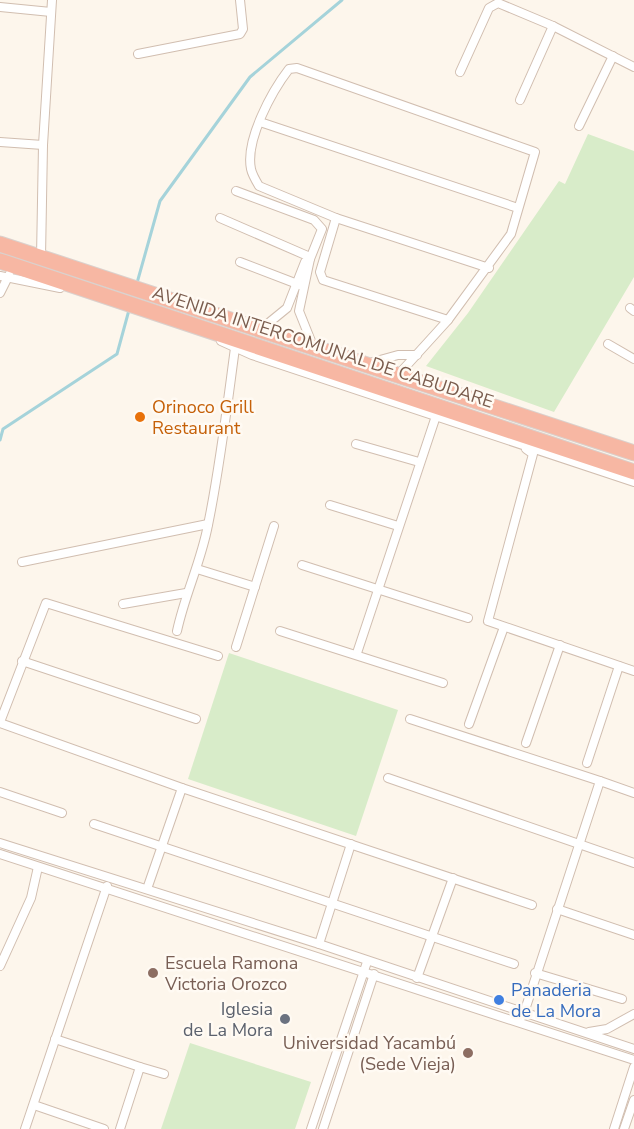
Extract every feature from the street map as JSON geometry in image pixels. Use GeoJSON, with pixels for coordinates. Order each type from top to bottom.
{"type":"FeatureCollection","features":[{"type":"Feature","properties":{"kind":"highway","name":"AVENIDA INTERCOMUNAL DE CABUDARE"},"geometry":{"type":"LineString","coordinates":[[0,244],[634,453]]}},
{"type":"Feature","properties":{"kind":"highway","name":"AVENIDA INTERCOMUNAL DE CABUDARE"},"geometry":{"type":"LineString","coordinates":[[5,270],[105,295],[634,472]]}},
{"type":"Feature","properties":{"kind":"highway"},"geometry":{"type":"LineString","coordinates":[[412,398],[435,418]]}},
{"type":"Feature","properties":{"kind":"street"},"geometry":{"type":"LineString","coordinates":[[41,258],[42,145],[52,0]]}},
{"type":"Feature","properties":{"kind":"street"},"geometry":{"type":"LineString","coordinates":[[138,54],[240,34],[243,30],[240,0]]}},
{"type":"Feature","properties":{"kind":"street"},"geometry":{"type":"LineString","coordinates":[[459,72],[493,4],[498,3],[553,26],[634,67]]}},
{"type":"Feature","properties":{"kind":"street"},"geometry":{"type":"LineString","coordinates":[[0,7],[51,12]]}},
{"type":"Feature","properties":{"kind":"street"},"geometry":{"type":"LineString","coordinates":[[520,100],[553,26]]}},
{"type":"Feature","properties":{"kind":"street"},"geometry":{"type":"LineString","coordinates":[[579,126],[613,56]]}},
{"type":"Feature","properties":{"kind":"street"},"geometry":{"type":"LineString","coordinates":[[398,375],[448,320],[489,268],[511,234],[535,155],[534,150],[297,68],[289,69],[273,90],[250,153],[251,170],[259,186],[336,218],[489,268]]}},
{"type":"Feature","properties":{"kind":"street"},"geometry":{"type":"LineString","coordinates":[[260,122],[518,208]]}},
{"type":"Feature","properties":{"kind":"street"},"geometry":{"type":"LineString","coordinates":[[0,142],[42,145]]}},
{"type":"Feature","properties":{"kind":"street"},"geometry":{"type":"LineString","coordinates":[[236,190],[320,223],[322,229],[301,285],[287,308],[260,330]]}},
{"type":"Feature","properties":{"kind":"street"},"geometry":{"type":"LineString","coordinates":[[220,218],[310,258]]}},
{"type":"Feature","properties":{"kind":"street"},"geometry":{"type":"LineString","coordinates":[[336,218],[320,272],[323,280],[448,320]]}},
{"type":"Feature","properties":{"kind":"street"},"geometry":{"type":"LineString","coordinates":[[240,262],[301,285]]}},
{"type":"Feature","properties":{"kind":"street"},"geometry":{"type":"LineString","coordinates":[[0,293],[5,270]]}},
{"type":"Feature","properties":{"kind":"street"},"geometry":{"type":"LineString","coordinates":[[301,285],[299,311],[313,347]]}},
{"type":"Feature","properties":{"kind":"street"},"geometry":{"type":"LineString","coordinates":[[287,308],[299,311]]}},
{"type":"Feature","properties":{"kind":"street"},"geometry":{"type":"LineString","coordinates":[[179,321],[235,348],[533,452],[488,618],[490,623],[634,672]]}},
{"type":"Feature","properties":{"kind":"street"},"geometry":{"type":"LineString","coordinates":[[608,344],[634,359]]}},
{"type":"Feature","properties":{"kind":"street"},"geometry":{"type":"LineString","coordinates":[[177,631],[186,592],[197,568],[208,525],[235,348]]}},
{"type":"Feature","properties":{"kind":"street"},"geometry":{"type":"LineString","coordinates":[[365,364],[398,355],[417,355]]}},
{"type":"Feature","properties":{"kind":"street"},"geometry":{"type":"LineString","coordinates":[[357,653],[435,418]]}},
{"type":"Feature","properties":{"kind":"street"},"geometry":{"type":"LineString","coordinates":[[435,418],[634,482]]}},
{"type":"Feature","properties":{"kind":"street"},"geometry":{"type":"LineString","coordinates":[[356,444],[419,462]]}},
{"type":"Feature","properties":{"kind":"street"},"geometry":{"type":"LineString","coordinates":[[330,505],[398,526]]}},
{"type":"Feature","properties":{"kind":"street"},"geometry":{"type":"LineString","coordinates":[[22,562],[208,525]]}},
{"type":"Feature","properties":{"kind":"street"},"geometry":{"type":"LineString","coordinates":[[236,647],[274,526]]}},
{"type":"Feature","properties":{"kind":"street"},"geometry":{"type":"LineString","coordinates":[[302,565],[468,618]]}},
{"type":"Feature","properties":{"kind":"street"},"geometry":{"type":"LineString","coordinates":[[197,568],[255,587]]}},
{"type":"Feature","properties":{"kind":"street"},"geometry":{"type":"LineString","coordinates":[[123,604],[186,592]]}},
{"type":"Feature","properties":{"kind":"street"},"geometry":{"type":"LineString","coordinates":[[218,656],[48,603],[43,606],[0,722],[182,788],[532,905]]}},
{"type":"Feature","properties":{"kind":"street"},"geometry":{"type":"LineString","coordinates":[[469,724],[504,627]]}},
{"type":"Feature","properties":{"kind":"street"},"geometry":{"type":"LineString","coordinates":[[280,631],[357,653],[442,683]]}},
{"type":"Feature","properties":{"kind":"street"},"geometry":{"type":"LineString","coordinates":[[526,743],[560,645]]}},
{"type":"Feature","properties":{"kind":"street"},"geometry":{"type":"LineString","coordinates":[[22,661],[196,719]]}},
{"type":"Feature","properties":{"kind":"street"},"geometry":{"type":"LineString","coordinates":[[587,763],[619,666]]}},
{"type":"Feature","properties":{"kind":"street"},"geometry":{"type":"LineString","coordinates":[[410,719],[634,793]]}},
{"type":"Feature","properties":{"kind":"street"},"geometry":{"type":"LineString","coordinates":[[388,777],[634,863]]}},
{"type":"Feature","properties":{"kind":"street"},"geometry":{"type":"LineString","coordinates":[[521,1023],[535,973],[600,782]]}},
{"type":"Feature","properties":{"kind":"street"},"geometry":{"type":"LineString","coordinates":[[147,889],[182,788]]}},
{"type":"Feature","properties":{"kind":"street"},"geometry":{"type":"LineString","coordinates":[[0,792],[62,813]]}},
{"type":"Feature","properties":{"kind":"street"},"geometry":{"type":"LineString","coordinates":[[94,824],[514,964]]}},
{"type":"Feature","properties":{"kind":"street"},"geometry":{"type":"LineString","coordinates":[[0,843],[319,944],[367,962],[634,1049]]}},
{"type":"Feature","properties":{"kind":"street"},"geometry":{"type":"LineString","coordinates":[[319,944],[351,844]]}},
{"type":"Feature","properties":{"kind":"street"},"geometry":{"type":"LineString","coordinates":[[0,854],[634,1060]]}},
{"type":"Feature","properties":{"kind":"street"},"geometry":{"type":"LineString","coordinates":[[0,966],[31,898],[38,867]]}},
{"type":"Feature","properties":{"kind":"street"},"geometry":{"type":"LineString","coordinates":[[25,1129],[110,877]]}},
{"type":"Feature","properties":{"kind":"street"},"geometry":{"type":"LineString","coordinates":[[417,978],[430,936],[453,878]]}},
{"type":"Feature","properties":{"kind":"street"},"geometry":{"type":"LineString","coordinates":[[557,909],[634,935]]}},
{"type":"Feature","properties":{"kind":"street"},"geometry":{"type":"LineString","coordinates":[[311,1129],[367,962]]}},
{"type":"Feature","properties":{"kind":"street"},"geometry":{"type":"LineString","coordinates":[[323,1129],[378,965]]}},
{"type":"Feature","properties":{"kind":"street"},"geometry":{"type":"LineString","coordinates":[[535,973],[622,999]]}},
{"type":"Feature","properties":{"kind":"street"},"geometry":{"type":"LineString","coordinates":[[585,1032],[607,1029],[634,1014]]}},
{"type":"Feature","properties":{"kind":"street"},"geometry":{"type":"LineString","coordinates":[[55,1039],[164,1074]]}},
{"type":"Feature","properties":{"kind":"street"},"geometry":{"type":"LineString","coordinates":[[120,1129],[140,1066]]}},
{"type":"Feature","properties":{"kind":"street"},"geometry":{"type":"LineString","coordinates":[[614,1129],[634,1067]]}},
{"type":"Feature","properties":{"kind":"street"},"geometry":{"type":"LineString","coordinates":[[624,1129],[634,1100]]}},
{"type":"Feature","properties":{"kind":"street"},"geometry":{"type":"LineString","coordinates":[[34,1105],[104,1129]]}},
{"type":"Feature","properties":{"kind":"green space"},"geometry":{"type":"Polygon","coordinates":[[[588,134],[634,151],[634,277],[554,412],[426,366],[468,313],[559,181],[565,184],[588,134]]]}},
{"type":"Feature","properties":{"kind":"green space"},"geometry":{"type":"Polygon","coordinates":[[[229,653],[398,710],[356,836],[188,779],[229,653]]]}},
{"type":"Feature","properties":{"kind":"green space"},"geometry":{"type":"Polygon","coordinates":[[[190,1043],[311,1082],[295,1129],[161,1129],[190,1043]]]}},
{"type":"Feature","properties":{"kind":"waterway"},"geometry":{"type":"LineString","coordinates":[[137,283],[160,201],[250,77],[342,0]]}},
{"type":"Feature","properties":{"kind":"waterway"},"geometry":{"type":"LineString","coordinates":[[0,440],[3,429],[117,354],[129,310]]}},
{"type":"Feature","properties":{"kind":"place","name":"Orinoco Grill Restaurant"},"geometry":{"type":"Point","coordinates":[140,417]}},
{"type":"Feature","properties":{"kind":"place","name":"Escuela Ramona Victoria Orozco"},"geometry":{"type":"Point","coordinates":[153,973]}},
{"type":"Feature","properties":{"kind":"place","name":"Panaderia de La Mora"},"geometry":{"type":"Point","coordinates":[499,1000]}},
{"type":"Feature","properties":{"kind":"place","name":"Iglesia de La Mora"},"geometry":{"type":"Point","coordinates":[285,1019]}},
{"type":"Feature","properties":{"kind":"place","name":"Universidad Yacambú (Sede Vieja)"},"geometry":{"type":"Point","coordinates":[468,1053]}}]}
